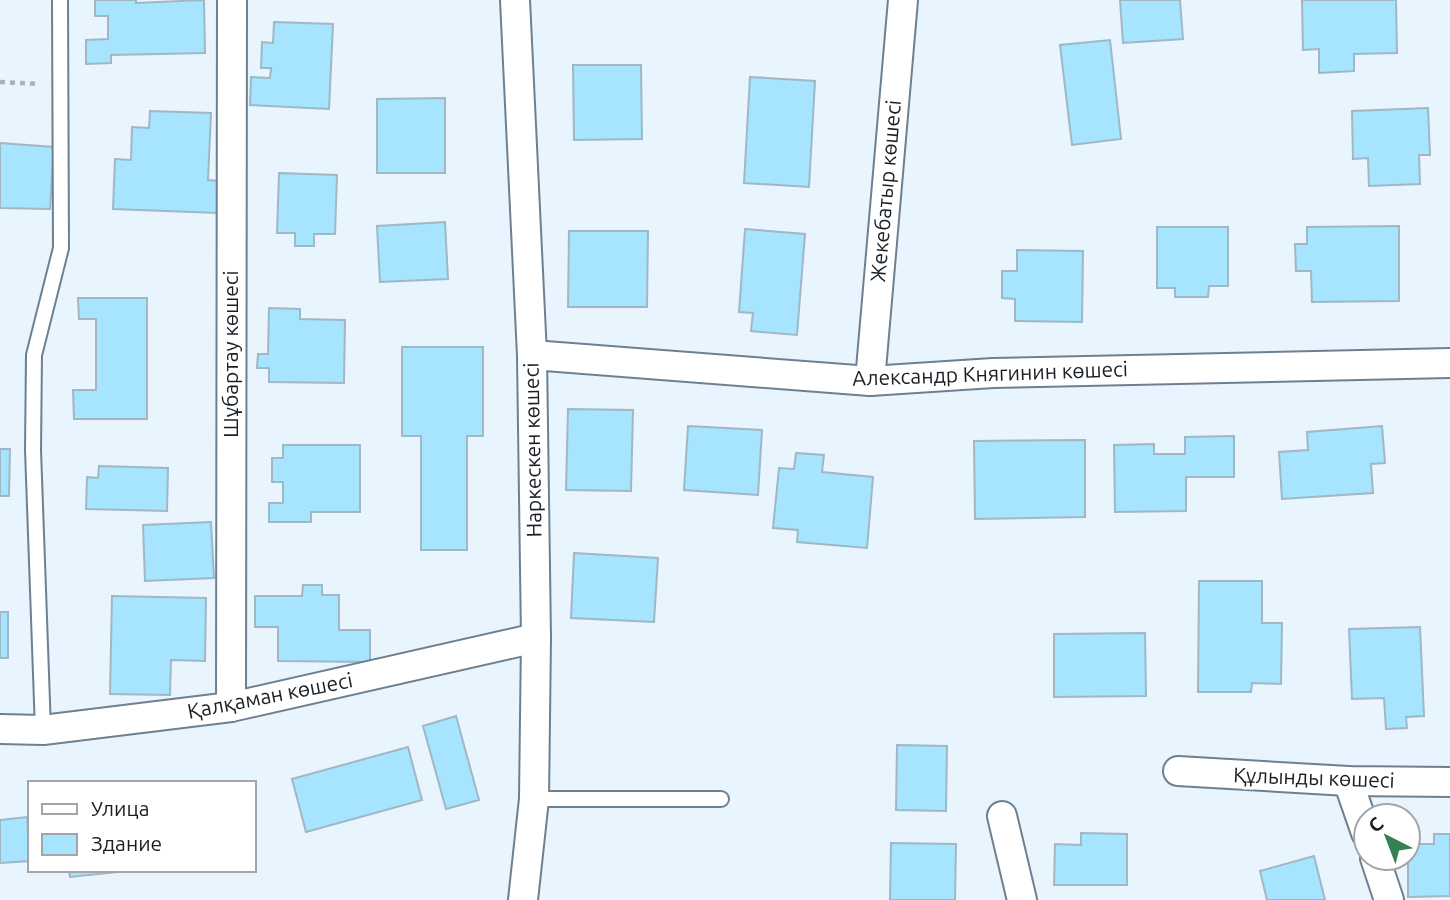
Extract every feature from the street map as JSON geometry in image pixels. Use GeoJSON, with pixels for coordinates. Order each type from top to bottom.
{"type":"FeatureCollection","features":[{"type":"Feature","properties":{"kind":"street","name":"Шұбартау көшесі"},"geometry":{"type":"LineString","coordinates":[[230,707],[232,0]]}},
{"type":"Feature","properties":{"kind":"street","name":"Наркескен көшесі"},"geometry":{"type":"LineString","coordinates":[[515,0],[532,355],[536,638],[534,799],[523,900]]}},
{"type":"Feature","properties":{"kind":"street","name":"Жекебатыр көшесі"},"geometry":{"type":"LineString","coordinates":[[870,381],[903,0]]}},
{"type":"Feature","properties":{"kind":"street","name":"Александр Княгинин көшесі"},"geometry":{"type":"LineString","coordinates":[[532,355],[870,381],[993,373],[1450,363]]}},
{"type":"Feature","properties":{"kind":"street","name":"Қалқаман көшесі"},"geometry":{"type":"LineString","coordinates":[[0,729],[43,730],[230,707],[536,638]]}},
{"type":"Feature","properties":{"kind":"street","name":"Құлынды көшесі"},"geometry":{"type":"LineString","coordinates":[[1178,771],[1348,781],[1450,782]]}},
{"type":"Feature","properties":{"kind":"street"},"geometry":{"type":"LineString","coordinates":[[1348,781],[1355,802]]}},
{"type":"Feature","properties":{"kind":"street"},"geometry":{"type":"LineString","coordinates":[[1002,816],[1022,900]]}},
{"type":"Feature","properties":{"kind":"street"},"geometry":{"type":"LineString","coordinates":[[1380,872],[1389,900]]}},
{"type":"Feature","properties":{"kind":"lane"},"geometry":{"type":"LineString","coordinates":[[43,730],[33,450],[34,355],[61,248],[60,0]]}},
{"type":"Feature","properties":{"kind":"lane"},"geometry":{"type":"LineString","coordinates":[[534,799],[721,799]]}},
{"type":"Feature","properties":{"kind":"path"},"geometry":{"type":"LineString","coordinates":[[0,82],[60,86]]}},
{"type":"Feature","properties":{"kind":"building"},"geometry":{"type":"Polygon","coordinates":[[[95,0],[136,0],[136,3],[204,0],[205,53],[111,55],[111,63],[86,64],[86,40],[108,39],[108,16],[95,16],[95,0]]]}},
{"type":"Feature","properties":{"kind":"building"},"geometry":{"type":"Polygon","coordinates":[[[1120,0],[1180,0],[1183,39],[1123,43],[1120,0]]]}},
{"type":"Feature","properties":{"kind":"building"},"geometry":{"type":"Polygon","coordinates":[[[1302,0],[1396,0],[1397,53],[1354,54],[1354,71],[1319,73],[1319,49],[1303,50],[1302,0]]]}},
{"type":"Feature","properties":{"kind":"building"},"geometry":{"type":"Polygon","coordinates":[[[274,22],[333,24],[329,109],[250,105],[251,77],[270,78],[271,68],[261,68],[262,42],[273,43],[274,22]]]}},
{"type":"Feature","properties":{"kind":"building"},"geometry":{"type":"Polygon","coordinates":[[[1110,40],[1121,139],[1072,145],[1060,45],[1110,40]]]}},
{"type":"Feature","properties":{"kind":"building"},"geometry":{"type":"Polygon","coordinates":[[[573,65],[641,65],[642,139],[574,140],[573,65]]]}},
{"type":"Feature","properties":{"kind":"building"},"geometry":{"type":"Polygon","coordinates":[[[750,77],[815,81],[809,187],[744,183],[750,77]]]}},
{"type":"Feature","properties":{"kind":"building"},"geometry":{"type":"Polygon","coordinates":[[[445,98],[445,173],[377,173],[377,99],[445,98]]]}},
{"type":"Feature","properties":{"kind":"building"},"geometry":{"type":"Polygon","coordinates":[[[1428,108],[1430,155],[1419,155],[1420,184],[1369,186],[1368,158],[1353,159],[1352,111],[1428,108]]]}},
{"type":"Feature","properties":{"kind":"building"},"geometry":{"type":"Polygon","coordinates":[[[150,111],[211,113],[208,180],[219,181],[218,213],[113,209],[115,159],[131,160],[132,127],[149,128],[150,111]]]}},
{"type":"Feature","properties":{"kind":"building"},"geometry":{"type":"Polygon","coordinates":[[[0,143],[54,147],[50,209],[0,208],[0,143]]]}},
{"type":"Feature","properties":{"kind":"building"},"geometry":{"type":"Polygon","coordinates":[[[279,173],[337,175],[335,234],[314,234],[314,246],[295,246],[295,233],[277,233],[279,173]]]}},
{"type":"Feature","properties":{"kind":"building"},"geometry":{"type":"Polygon","coordinates":[[[445,222],[448,279],[380,282],[377,226],[445,222]]]}},
{"type":"Feature","properties":{"kind":"building"},"geometry":{"type":"Polygon","coordinates":[[[1399,226],[1399,301],[1312,302],[1311,271],[1296,271],[1295,244],[1307,244],[1307,227],[1399,226]]]}},
{"type":"Feature","properties":{"kind":"building"},"geometry":{"type":"Polygon","coordinates":[[[1157,227],[1228,227],[1228,286],[1209,286],[1208,297],[1175,297],[1175,288],[1157,288],[1157,227]]]}},
{"type":"Feature","properties":{"kind":"building"},"geometry":{"type":"Polygon","coordinates":[[[745,229],[805,234],[797,335],[751,331],[753,313],[739,312],[745,229]]]}},
{"type":"Feature","properties":{"kind":"building"},"geometry":{"type":"Polygon","coordinates":[[[569,231],[648,231],[647,307],[568,307],[569,231]]]}},
{"type":"Feature","properties":{"kind":"building"},"geometry":{"type":"Polygon","coordinates":[[[1017,250],[1083,251],[1082,322],[1015,321],[1015,299],[1002,298],[1002,271],[1017,271],[1017,250]]]}},
{"type":"Feature","properties":{"kind":"building"},"geometry":{"type":"Polygon","coordinates":[[[78,298],[147,298],[147,419],[74,419],[73,390],[96,390],[96,319],[79,319],[78,298]]]}},
{"type":"Feature","properties":{"kind":"building"},"geometry":{"type":"Polygon","coordinates":[[[269,308],[300,309],[300,319],[345,320],[344,383],[269,382],[269,368],[257,368],[258,354],[268,354],[269,308]]]}},
{"type":"Feature","properties":{"kind":"building"},"geometry":{"type":"Polygon","coordinates":[[[402,347],[483,347],[483,436],[467,436],[467,550],[421,550],[421,436],[402,436],[402,347]]]}},
{"type":"Feature","properties":{"kind":"building"},"geometry":{"type":"Polygon","coordinates":[[[568,409],[633,410],[631,491],[566,490],[568,409]]]}},
{"type":"Feature","properties":{"kind":"building"},"geometry":{"type":"Polygon","coordinates":[[[688,426],[762,430],[758,495],[684,490],[688,426]]]}},
{"type":"Feature","properties":{"kind":"building"},"geometry":{"type":"Polygon","coordinates":[[[1382,426],[1385,463],[1371,464],[1373,493],[1282,499],[1279,452],[1308,450],[1307,432],[1382,426]]]}},
{"type":"Feature","properties":{"kind":"building"},"geometry":{"type":"Polygon","coordinates":[[[1234,436],[1234,477],[1186,477],[1186,511],[1115,512],[1114,445],[1154,444],[1154,454],[1185,454],[1185,437],[1234,436]]]}},
{"type":"Feature","properties":{"kind":"building"},"geometry":{"type":"Polygon","coordinates":[[[1085,440],[1085,517],[975,519],[974,441],[1085,440]]]}},
{"type":"Feature","properties":{"kind":"building"},"geometry":{"type":"Polygon","coordinates":[[[283,445],[360,445],[360,512],[311,512],[311,522],[269,522],[269,503],[283,503],[283,482],[272,482],[272,458],[283,458],[283,445]]]}},
{"type":"Feature","properties":{"kind":"building"},"geometry":{"type":"Polygon","coordinates":[[[0,449],[10,449],[9,496],[0,496],[0,449]]]}},
{"type":"Feature","properties":{"kind":"building"},"geometry":{"type":"Polygon","coordinates":[[[796,453],[824,455],[822,472],[873,477],[867,548],[797,542],[798,530],[773,528],[779,468],[794,469],[796,453]]]}},
{"type":"Feature","properties":{"kind":"building"},"geometry":{"type":"Polygon","coordinates":[[[99,466],[168,468],[167,511],[86,509],[87,477],[98,478],[99,466]]]}},
{"type":"Feature","properties":{"kind":"building"},"geometry":{"type":"Polygon","coordinates":[[[211,522],[214,578],[145,581],[143,525],[211,522]]]}},
{"type":"Feature","properties":{"kind":"building"},"geometry":{"type":"Polygon","coordinates":[[[574,553],[658,558],[654,622],[571,618],[574,553]]]}},
{"type":"Feature","properties":{"kind":"building"},"geometry":{"type":"Polygon","coordinates":[[[1199,581],[1262,581],[1262,623],[1282,623],[1281,684],[1252,683],[1251,692],[1198,692],[1199,581]]]}},
{"type":"Feature","properties":{"kind":"building"},"geometry":{"type":"Polygon","coordinates":[[[303,585],[322,585],[322,595],[339,595],[339,630],[370,630],[370,662],[278,661],[278,627],[255,627],[255,596],[302,596],[303,585]]]}},
{"type":"Feature","properties":{"kind":"building"},"geometry":{"type":"Polygon","coordinates":[[[112,596],[206,598],[205,661],[171,660],[170,695],[110,694],[112,596]]]}},
{"type":"Feature","properties":{"kind":"building"},"geometry":{"type":"Polygon","coordinates":[[[0,612],[8,612],[8,658],[0,658],[0,612]]]}},
{"type":"Feature","properties":{"kind":"building"},"geometry":{"type":"Polygon","coordinates":[[[1420,627],[1424,716],[1406,717],[1407,728],[1386,729],[1384,698],[1352,699],[1349,629],[1420,627]]]}},
{"type":"Feature","properties":{"kind":"building"},"geometry":{"type":"Polygon","coordinates":[[[1145,633],[1146,696],[1054,697],[1054,634],[1145,633]]]}},
{"type":"Feature","properties":{"kind":"building"},"geometry":{"type":"Polygon","coordinates":[[[456,716],[479,800],[446,809],[423,726],[456,716]]]}},
{"type":"Feature","properties":{"kind":"building"},"geometry":{"type":"Polygon","coordinates":[[[897,745],[947,746],[946,811],[896,810],[897,745]]]}},
{"type":"Feature","properties":{"kind":"building"},"geometry":{"type":"Polygon","coordinates":[[[408,747],[422,800],[306,832],[292,779],[408,747]]]}},
{"type":"Feature","properties":{"kind":"building"},"geometry":{"type":"Polygon","coordinates":[[[27,817],[28,861],[0,863],[0,820],[27,817]]]}},
{"type":"Feature","properties":{"kind":"building"},"geometry":{"type":"Polygon","coordinates":[[[1081,833],[1127,834],[1127,885],[1054,885],[1055,844],[1081,845],[1081,833]]]}},
{"type":"Feature","properties":{"kind":"building"},"geometry":{"type":"Polygon","coordinates":[[[1434,834],[1450,834],[1450,896],[1408,897],[1408,872],[1422,872],[1422,844],[1434,844],[1434,834]]]}},
{"type":"Feature","properties":{"kind":"building"},"geometry":{"type":"Polygon","coordinates":[[[891,843],[956,844],[955,900],[890,900],[891,843]]]}},
{"type":"Feature","properties":{"kind":"building"},"geometry":{"type":"Polygon","coordinates":[[[1314,856],[1325,900],[1267,900],[1260,871],[1314,856]]]}},
{"type":"Feature","properties":{"kind":"building"},"geometry":{"type":"Polygon","coordinates":[[[69,872],[118,872],[70,877],[69,872]]]}}]}
